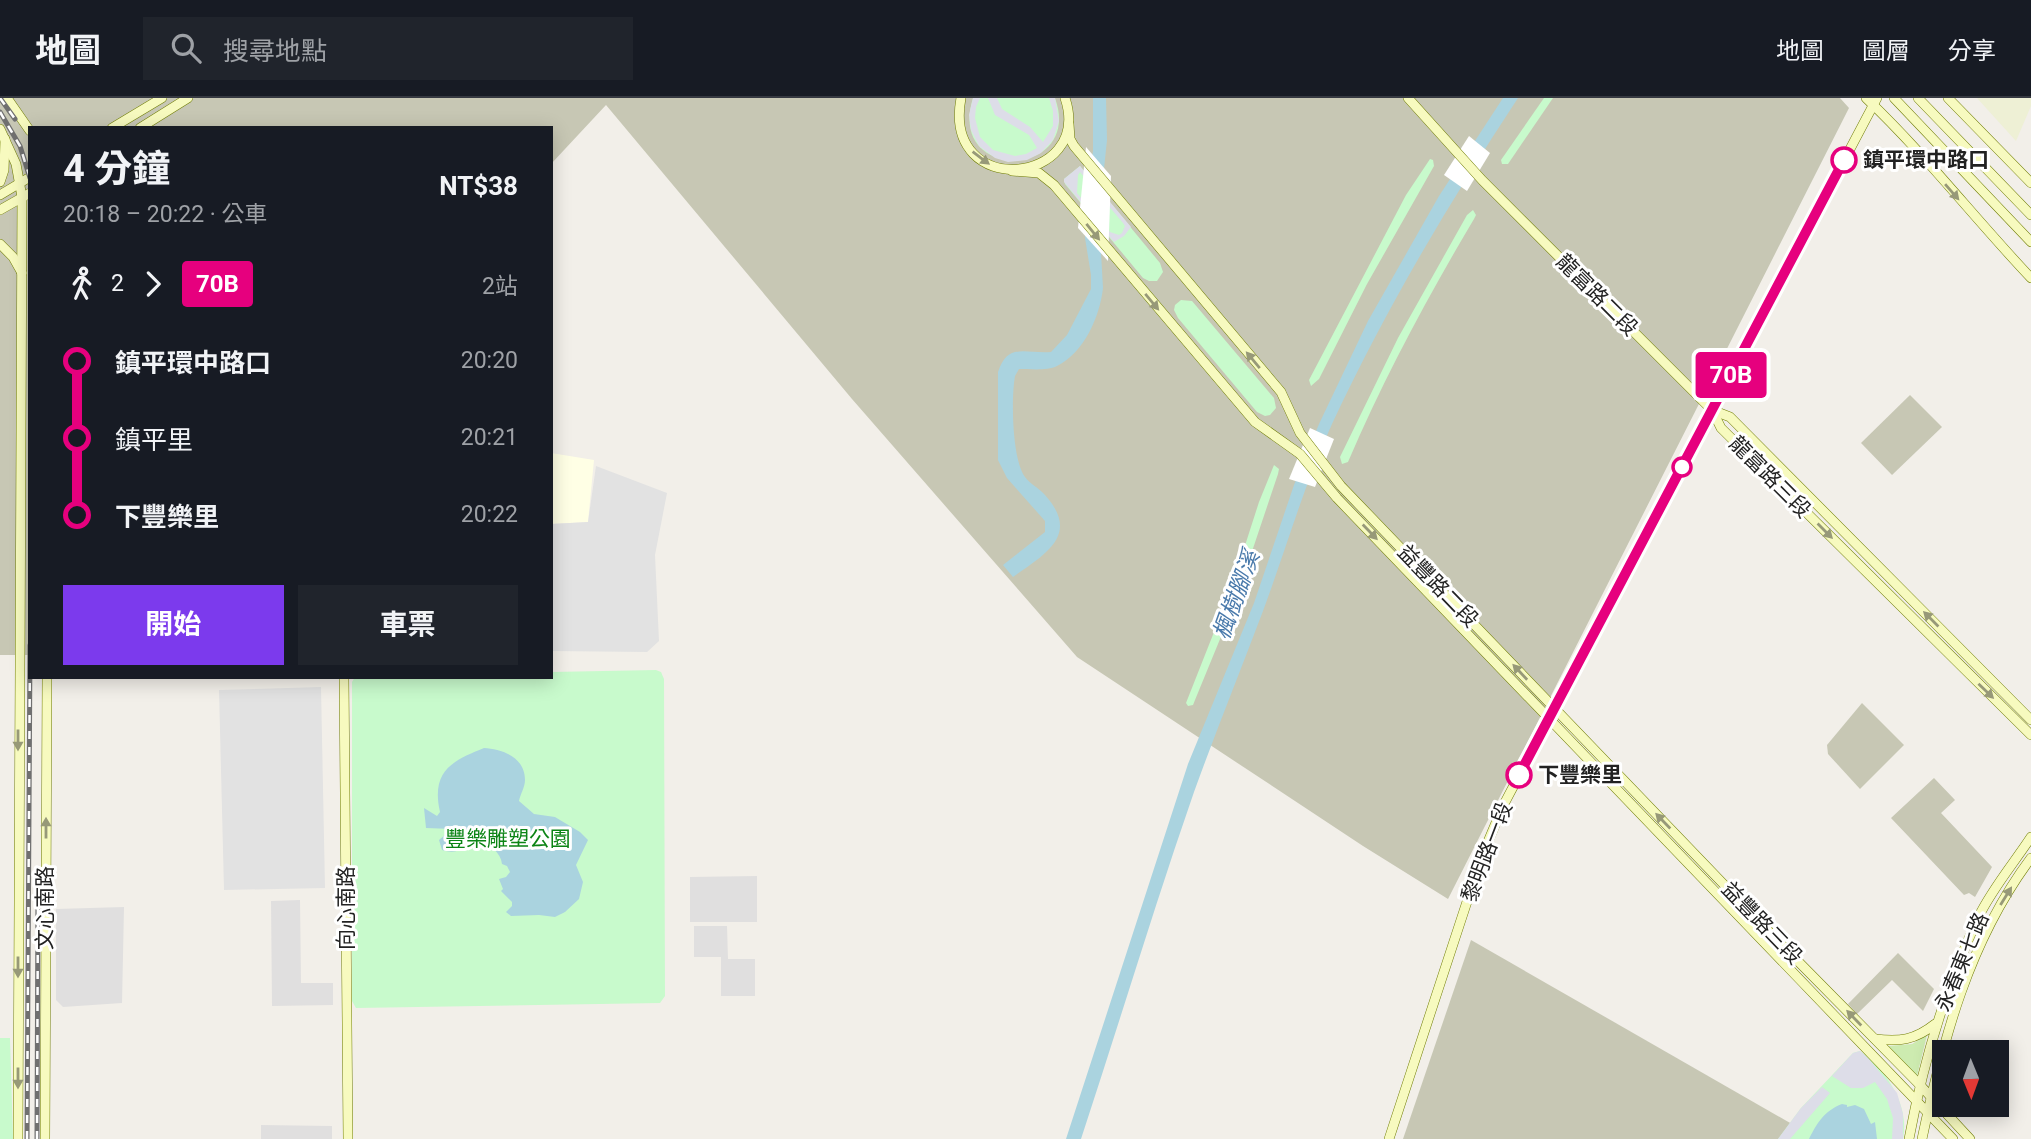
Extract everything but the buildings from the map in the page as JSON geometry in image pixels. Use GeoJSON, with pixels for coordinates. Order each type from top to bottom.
{"type":"FeatureCollection","features":[{"type":"Feature","properties":{"kind":"street"},"geometry":{"type":"LineString","coordinates":[[7,98],[28,127]]}},
{"type":"Feature","properties":{"kind":"street"},"geometry":{"type":"LineString","coordinates":[[115,126],[162,98]]}},
{"type":"Feature","properties":{"kind":"street"},"geometry":{"type":"LineString","coordinates":[[143,126],[188,98]]}},
{"type":"Feature","properties":{"kind":"street"},"geometry":{"type":"LineString","coordinates":[[961,99],[960,126],[972,151],[989,165],[1012,171],[1036,164],[1054,153],[1066,138],[1069,124],[1065,98]]}},
{"type":"Feature","properties":{"kind":"street","name":"龍富路二段"},"geometry":{"type":"LineString","coordinates":[[1408,98],[1482,180],[1712,410]]}},
{"type":"Feature","properties":{"kind":"street"},"geometry":{"type":"LineString","coordinates":[[1894,98],[2031,242]]}},
{"type":"Feature","properties":{"kind":"street"},"geometry":{"type":"LineString","coordinates":[[1918,98],[2031,215]]}},
{"type":"Feature","properties":{"kind":"street"},"geometry":{"type":"LineString","coordinates":[[1948,98],[2031,183]]}},
{"type":"Feature","properties":{"kind":"street"},"geometry":{"type":"LineString","coordinates":[[1872,100],[2031,278]]}},
{"type":"Feature","properties":{"kind":"street","name":"黎明路一段"},"geometry":{"type":"LineString","coordinates":[[1389,1139],[1482,856],[1503,806],[1872,100]]}},
{"type":"Feature","properties":{"kind":"street","name":"益豐路二段"},"geometry":{"type":"LineString","coordinates":[[1069,124],[1070,139],[1084,159],[1281,392],[1295,424],[1341,486],[1554,708]]}},
{"type":"Feature","properties":{"kind":"street"},"geometry":{"type":"LineString","coordinates":[[0,182],[4,170],[3,134]]}},
{"type":"Feature","properties":{"kind":"street","name":"文心南路"},"geometry":{"type":"LineString","coordinates":[[3,134],[26,195],[18,685],[18,1139]]}},
{"type":"Feature","properties":{"kind":"street","name":"益豐路二段"},"geometry":{"type":"LineString","coordinates":[[1012,171],[1031,171],[1045,177],[1255,422],[1300,454],[1337,498],[1548,719]]}},
{"type":"Feature","properties":{"kind":"street"},"geometry":{"type":"LineString","coordinates":[[0,195],[28,178]]}},
{"type":"Feature","properties":{"kind":"street"},"geometry":{"type":"LineString","coordinates":[[0,210],[26,195]]}},
{"type":"Feature","properties":{"kind":"street"},"geometry":{"type":"LineString","coordinates":[[0,244],[13,257],[23,276]]}},
{"type":"Feature","properties":{"kind":"street","name":"龍富路三段"},"geometry":{"type":"LineString","coordinates":[[1712,410],[1730,417],[2031,720]]}},
{"type":"Feature","properties":{"kind":"street","name":"龍富路三段"},"geometry":{"type":"LineString","coordinates":[[1712,410],[1721,428],[2031,735]]}},
{"type":"Feature","properties":{"kind":"street","name":"文心南路"},"geometry":{"type":"LineString","coordinates":[[46,1139],[47,679]]}},
{"type":"Feature","properties":{"kind":"street","name":"向心南路"},"geometry":{"type":"LineString","coordinates":[[344,679],[348,1139]]}},
{"type":"Feature","properties":{"kind":"street","name":"益豐路三段"},"geometry":{"type":"LineString","coordinates":[[1554,708],[1970,1139]]}},
{"type":"Feature","properties":{"kind":"street","name":"益豐路三段"},"geometry":{"type":"LineString","coordinates":[[1548,719],[1953,1139]]}},
{"type":"Feature","properties":{"kind":"street","name":"永春東七路"},"geometry":{"type":"LineString","coordinates":[[1909,1139],[1919,1084],[1935,1024],[1979,916],[2031,837]]}},
{"type":"Feature","properties":{"kind":"street","name":"永春東七路"},"geometry":{"type":"LineString","coordinates":[[1922,1139],[1947,1031],[1964,982],[1988,925],[2031,858]]}},
{"type":"Feature","properties":{"kind":"street"},"geometry":{"type":"LineString","coordinates":[[1874,1039],[1909,1040],[1935,1024]]}},
{"type":"Feature","properties":{"kind":"shaded area"},"geometry":{"type":"Polygon","coordinates":[[[0,98],[1840,98],[1849,108],[1448,899],[1077,657],[852,399],[606,105],[553,162],[553,126],[28,126],[28,655],[0,655],[0,98]]]}},
{"type":"Feature","properties":{"kind":"shaded area"},"geometry":{"type":"Polygon","coordinates":[[[973,98],[980,98],[975,118],[980,137],[993,150],[1015,156],[1037,148],[1029,135],[995,115],[988,98],[997,98],[1002,109],[1030,127],[1043,142],[1053,126],[1053,111],[1049,98],[1055,98],[1059,121],[1053,140],[1041,153],[1027,160],[1008,162],[995,158],[979,146],[971,130],[969,115],[973,98]]]}},
{"type":"Feature","properties":{"kind":"shaded area"},"geometry":{"type":"Polygon","coordinates":[[[1977,98],[2031,98],[2031,106],[2016,141],[1977,98]]]}},
{"type":"Feature","properties":{"kind":"shaded area"},"geometry":{"type":"Polygon","coordinates":[[[1080,166],[1131,227],[1124,236],[1114,242],[1064,179],[1080,166]],[[1080,172],[1077,193],[1110,232],[1119,235],[1125,226],[1080,172]]]}},
{"type":"Feature","properties":{"kind":"shaded area"},"geometry":{"type":"Polygon","coordinates":[[[1910,395],[1942,427],[1892,475],[1861,443],[1910,395]]]}},
{"type":"Feature","properties":{"kind":"shaded area"},"geometry":{"type":"Polygon","coordinates":[[[553,453],[594,460],[588,522],[553,524],[553,453]]]}},
{"type":"Feature","properties":{"kind":"shaded area"},"geometry":{"type":"Polygon","coordinates":[[[596,466],[667,493],[655,555],[659,641],[647,652],[553,651],[553,524],[588,522],[596,466]]]}},
{"type":"Feature","properties":{"kind":"shaded area"},"geometry":{"type":"Polygon","coordinates":[[[321,687],[325,888],[224,890],[219,690],[321,687]]]}},
{"type":"Feature","properties":{"kind":"shaded area"},"geometry":{"type":"Polygon","coordinates":[[[1862,703],[1904,745],[1860,789],[1828,754],[1827,745],[1862,703]]]}},
{"type":"Feature","properties":{"kind":"shaded area"},"geometry":{"type":"Polygon","coordinates":[[[1934,778],[1955,800],[1941,813],[1992,867],[1975,897],[1969,893],[1964,895],[1891,818],[1934,778]]]}},
{"type":"Feature","properties":{"kind":"shaded area"},"geometry":{"type":"Polygon","coordinates":[[[757,876],[757,922],[690,922],[690,877],[757,876]]]}},
{"type":"Feature","properties":{"kind":"shaded area"},"geometry":{"type":"Polygon","coordinates":[[[300,900],[301,983],[333,983],[333,1005],[272,1006],[271,901],[300,900]]]}},
{"type":"Feature","properties":{"kind":"shaded area"},"geometry":{"type":"Polygon","coordinates":[[[124,907],[122,1003],[63,1007],[56,1000],[56,909],[124,907]]]}},
{"type":"Feature","properties":{"kind":"shaded area"},"geometry":{"type":"Polygon","coordinates":[[[694,926],[727,926],[728,959],[755,959],[755,996],[721,996],[721,957],[694,957],[694,926]]]}},
{"type":"Feature","properties":{"kind":"shaded area"},"geometry":{"type":"Polygon","coordinates":[[[1471,940],[1818,1139],[1403,1139],[1471,940]]]}},
{"type":"Feature","properties":{"kind":"shaded area"},"geometry":{"type":"Polygon","coordinates":[[[1898,953],[1934,989],[1923,1011],[1892,980],[1857,1014],[1848,1004],[1898,953]]]}},
{"type":"Feature","properties":{"kind":"shaded area"},"geometry":{"type":"Polygon","coordinates":[[[1860,1051],[1897,1093],[1903,1114],[1903,1139],[1892,1139],[1893,1118],[1887,1099],[1875,1082],[1863,1088],[1851,1088],[1832,1076],[1853,1053],[1860,1051]]]}},
{"type":"Feature","properties":{"kind":"shaded area"},"geometry":{"type":"Polygon","coordinates":[[[1822,1087],[1830,1093],[1790,1139],[1778,1139],[1801,1108],[1822,1087]]]}},
{"type":"Feature","properties":{"kind":"shaded area"},"geometry":{"type":"Polygon","coordinates":[[[261,1125],[332,1126],[332,1139],[261,1139],[261,1125]]]}},
{"type":"Feature","properties":{"kind":"green space"},"geometry":{"type":"Polygon","coordinates":[[[973,98],[1055,98],[1059,124],[1051,144],[1035,156],[1015,160],[995,157],[978,146],[970,126],[973,98]]]}},
{"type":"Feature","properties":{"kind":"green space"},"geometry":{"type":"Polygon","coordinates":[[[1544,98],[1553,98],[1508,164],[1502,164],[1501,160],[1544,98]]]}},
{"type":"Feature","properties":{"kind":"green space"},"geometry":{"type":"Polygon","coordinates":[[[1430,159],[1433,160],[1434,166],[1367,284],[1319,379],[1311,386],[1309,380],[1406,195],[1430,159]]]}},
{"type":"Feature","properties":{"kind":"green space"},"geometry":{"type":"Polygon","coordinates":[[[1080,166],[1160,263],[1163,272],[1157,281],[1143,278],[1065,184],[1064,179],[1080,166]]]}},
{"type":"Feature","properties":{"kind":"green space"},"geometry":{"type":"Polygon","coordinates":[[[1473,210],[1476,215],[1474,219],[1407,339],[1348,462],[1342,464],[1340,457],[1398,338],[1467,215],[1473,210]]]}},
{"type":"Feature","properties":{"kind":"green space"},"geometry":{"type":"Polygon","coordinates":[[[1181,300],[1192,301],[1274,398],[1276,408],[1270,415],[1257,412],[1178,318],[1174,310],[1181,300]]]}},
{"type":"Feature","properties":{"kind":"green space"},"geometry":{"type":"Polygon","coordinates":[[[1274,465],[1279,469],[1278,474],[1234,605],[1193,705],[1188,706],[1186,703],[1231,589],[1274,465]]]}},
{"type":"Feature","properties":{"kind":"green space","name":"豐樂雕塑公園"},"geometry":{"type":"Polygon","coordinates":[[[656,670],[661,672],[664,679],[665,996],[660,1003],[356,1008],[352,1001],[352,682],[354,679],[553,679],[553,672],[656,670]]]}},
{"type":"Feature","properties":{"kind":"green space"},"geometry":{"type":"Polygon","coordinates":[[[1927,1035],[1917,1076],[1888,1046],[1912,1044],[1927,1035]]]}},
{"type":"Feature","properties":{"kind":"green space"},"geometry":{"type":"Polygon","coordinates":[[[0,1038],[10,1038],[13,1139],[0,1139],[0,1038]]]}},
{"type":"Feature","properties":{"kind":"green space"},"geometry":{"type":"Polygon","coordinates":[[[1860,1051],[1879,1068],[1894,1089],[1903,1114],[1903,1139],[1778,1139],[1801,1108],[1853,1053],[1860,1051]]]}},
{"type":"Feature","properties":{"kind":"water"},"geometry":{"type":"Polygon","coordinates":[[[1093,98],[1106,98],[1107,140],[1099,217],[1103,288],[1089,333],[1067,360],[1049,369],[1019,369],[1015,376],[1013,399],[1017,457],[1027,479],[1045,495],[1060,521],[1059,532],[1047,551],[1013,577],[1003,565],[1045,532],[1045,521],[1007,478],[998,460],[998,372],[1007,356],[1012,353],[1051,352],[1067,335],[1091,289],[1085,238],[1086,199],[1093,151],[1093,98]]]}},
{"type":"Feature","properties":{"kind":"water"},"geometry":{"type":"Polygon","coordinates":[[[1503,98],[1518,98],[1467,177],[1396,298],[1322,447],[1194,792],[1081,1139],[1066,1139],[1188,764],[1254,603],[1294,485],[1319,424],[1368,321],[1439,196],[1503,98]]]}},
{"type":"Feature","properties":{"kind":"water"},"geometry":{"type":"Polygon","coordinates":[[[484,748],[505,752],[521,765],[525,780],[519,801],[534,814],[555,817],[588,840],[576,865],[583,882],[579,899],[555,917],[511,916],[506,912],[512,902],[501,891],[503,889],[499,879],[510,872],[494,849],[480,839],[459,850],[442,850],[439,840],[452,829],[426,828],[424,808],[437,816],[440,812],[438,787],[446,770],[453,763],[484,748]]]}},
{"type":"Feature","properties":{"kind":"water"},"geometry":{"type":"Polygon","coordinates":[[[1842,1104],[1864,1109],[1871,1124],[1875,1122],[1877,1139],[1809,1139],[1822,1118],[1842,1104]]]}},
{"type":"Feature","properties":{"kind":"pier"},"geometry":{"type":"Polygon","coordinates":[[[1469,136],[1490,153],[1467,191],[1444,175],[1469,136]]]}},
{"type":"Feature","properties":{"kind":"pier"},"geometry":{"type":"Polygon","coordinates":[[[1086,147],[1111,176],[1108,261],[1078,228],[1086,147]]]}},
{"type":"Feature","properties":{"kind":"pier"},"geometry":{"type":"Polygon","coordinates":[[[1310,428],[1334,439],[1315,487],[1289,479],[1310,428]]]}},
{"type":"Feature","properties":{"kind":"railway"},"geometry":{"type":"LineString","coordinates":[[0,98],[15,119]]}},
{"type":"Feature","properties":{"kind":"railway"},"geometry":{"type":"LineString","coordinates":[[0,112],[20,146],[28,172]]}},
{"type":"Feature","properties":{"kind":"railway"},"geometry":{"type":"LineString","coordinates":[[27,1139],[30,679]]}},
{"type":"Feature","properties":{"kind":"railway"},"geometry":{"type":"LineString","coordinates":[[37,1139],[38,884]]}},
{"type":"Feature","properties":{"kind":"bus line","name":"70B"},"geometry":{"type":"LineString","coordinates":[[1519,775],[1844,160]]}},
{"type":"Feature","properties":{"kind":"place","name":"鎮平環中路口"},"geometry":{"type":"Point","coordinates":[1844,160]}},
{"type":"Feature","properties":{"kind":"place","name":"下豐樂里"},"geometry":{"type":"Point","coordinates":[1519,775]}},
{"type":"Feature","properties":{"kind":"water label","name":"楓樹腳溪"},"geometry":{"type":"Point","coordinates":[1236,595]}}]}
